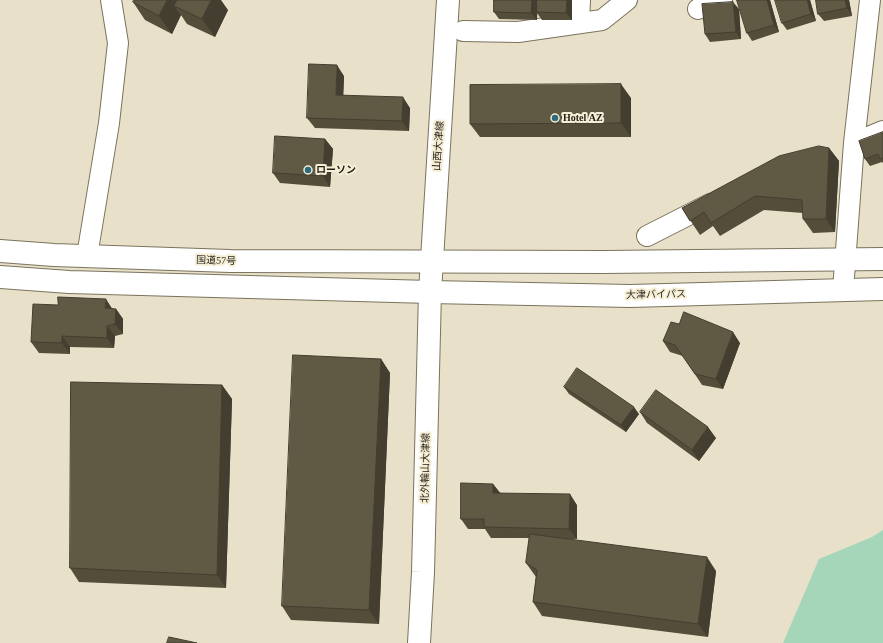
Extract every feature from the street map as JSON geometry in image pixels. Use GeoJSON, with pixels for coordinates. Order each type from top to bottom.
{"type":"FeatureCollection","features":[{"type":"Feature","properties":{"kind":"main road","name":"山西大津線"},"geometry":{"type":"LineString","coordinates":[[430,292],[448,0]]}},
{"type":"Feature","properties":{"kind":"main road","name":"国道57号"},"geometry":{"type":"LineString","coordinates":[[0,251],[87,256],[230,261],[432,261]]}},
{"type":"Feature","properties":{"kind":"main road"},"geometry":{"type":"LineString","coordinates":[[432,261],[604,262],[883,259]]}},
{"type":"Feature","properties":{"kind":"main road"},"geometry":{"type":"LineString","coordinates":[[0,277],[69,282],[430,292]]}},
{"type":"Feature","properties":{"kind":"main road","name":"大津バイパス"},"geometry":{"type":"LineString","coordinates":[[430,292],[630,296],[883,289]]}},
{"type":"Feature","properties":{"kind":"main road","name":"北外輪山大津線"},"geometry":{"type":"LineString","coordinates":[[419,643],[423,572],[430,292]]}},
{"type":"Feature","properties":{"kind":"street"},"geometry":{"type":"LineString","coordinates":[[87,256],[109,123],[118,43],[111,0]]}},
{"type":"Feature","properties":{"kind":"street"},"geometry":{"type":"LineString","coordinates":[[580,0],[580,23]]}},
{"type":"Feature","properties":{"kind":"street"},"geometry":{"type":"LineString","coordinates":[[463,31],[518,32],[602,20],[627,0]]}},
{"type":"Feature","properties":{"kind":"street"},"geometry":{"type":"LineString","coordinates":[[698,9],[722,0]]}},
{"type":"Feature","properties":{"kind":"street"},"geometry":{"type":"LineString","coordinates":[[843,290],[848,150],[870,0]]}},
{"type":"Feature","properties":{"kind":"street"},"geometry":{"type":"LineString","coordinates":[[848,150],[883,131]]}},
{"type":"Feature","properties":{"kind":"street"},"geometry":{"type":"LineString","coordinates":[[647,236],[724,197]]}},
{"type":"Feature","properties":{"kind":"green space"},"geometry":{"type":"Polygon","coordinates":[[[883,530],[883,643],[783,643],[819,559],[872,537],[883,530]]]}},
{"type":"Feature","properties":{"kind":"building"},"geometry":{"type":"Polygon","coordinates":[[[134,0],[167,0],[159,16],[133,2],[134,0]]]}},
{"type":"Feature","properties":{"kind":"building"},"geometry":{"type":"Polygon","coordinates":[[[177,0],[211,0],[202,19],[174,6],[177,0]]]}},
{"type":"Feature","properties":{"kind":"building"},"geometry":{"type":"Polygon","coordinates":[[[494,0],[532,0],[531,13],[494,12],[494,0]]]}},
{"type":"Feature","properties":{"kind":"building"},"geometry":{"type":"Polygon","coordinates":[[[537,0],[567,0],[566,13],[537,12],[537,0]]]}},
{"type":"Feature","properties":{"kind":"building"},"geometry":{"type":"Polygon","coordinates":[[[737,0],[767,0],[774,25],[747,33],[737,0]]]}},
{"type":"Feature","properties":{"kind":"building"},"geometry":{"type":"Polygon","coordinates":[[[775,0],[807,0],[811,14],[782,23],[775,0]]]}},
{"type":"Feature","properties":{"kind":"building"},"geometry":{"type":"Polygon","coordinates":[[[816,0],[845,0],[847,8],[818,14],[816,0]]]}},
{"type":"Feature","properties":{"kind":"building"},"geometry":{"type":"Polygon","coordinates":[[[733,2],[736,32],[705,34],[702,4],[733,2]]]}},
{"type":"Feature","properties":{"kind":"building"},"geometry":{"type":"Polygon","coordinates":[[[309,64],[337,65],[336,95],[403,97],[402,121],[307,118],[309,64]]]}},
{"type":"Feature","properties":{"kind":"building","name":"Hotel AZ"},"geometry":{"type":"Polygon","coordinates":[[[621,84],[621,123],[470,124],[470,85],[621,84]]]}},
{"type":"Feature","properties":{"kind":"building"},"geometry":{"type":"Polygon","coordinates":[[[883,132],[883,158],[880,159],[878,154],[865,159],[859,141],[883,132]]]}},
{"type":"Feature","properties":{"kind":"building"},"geometry":{"type":"Polygon","coordinates":[[[275,136],[325,139],[323,176],[273,173],[275,136]]]}},
{"type":"Feature","properties":{"kind":"building"},"geometry":{"type":"Polygon","coordinates":[[[819,146],[829,148],[826,219],[803,219],[802,200],[755,196],[711,223],[704,212],[690,221],[682,208],[779,156],[819,146]]]}},
{"type":"Feature","properties":{"kind":"building"},"geometry":{"type":"Polygon","coordinates":[[[58,297],[106,299],[105,308],[116,309],[115,324],[107,326],[107,338],[62,336],[62,343],[31,342],[33,304],[58,305],[58,297]]]}},
{"type":"Feature","properties":{"kind":"building"},"geometry":{"type":"Polygon","coordinates":[[[684,312],[733,332],[716,379],[695,374],[675,345],[663,341],[671,322],[679,324],[684,312]]]}},
{"type":"Feature","properties":{"kind":"building"},"geometry":{"type":"Polygon","coordinates":[[[293,355],[381,359],[369,610],[282,606],[293,355]]]}},
{"type":"Feature","properties":{"kind":"building"},"geometry":{"type":"Polygon","coordinates":[[[577,368],[634,407],[621,425],[564,387],[577,368]]]}},
{"type":"Feature","properties":{"kind":"building"},"geometry":{"type":"Polygon","coordinates":[[[71,382],[222,385],[217,575],[70,568],[71,382]]]}},
{"type":"Feature","properties":{"kind":"building"},"geometry":{"type":"Polygon","coordinates":[[[656,390],[708,427],[692,450],[640,412],[656,390]]]}},
{"type":"Feature","properties":{"kind":"building"},"geometry":{"type":"Polygon","coordinates":[[[461,483],[493,484],[493,493],[570,494],[569,529],[484,527],[484,519],[461,519],[461,483]]]}},
{"type":"Feature","properties":{"kind":"building"},"geometry":{"type":"Polygon","coordinates":[[[530,534],[707,557],[698,624],[533,602],[537,570],[526,563],[530,534]]]}},
{"type":"Feature","properties":{"kind":"building"},"geometry":{"type":"Polygon","coordinates":[[[169,637],[197,643],[167,643],[169,637]]]}},
{"type":"Feature","properties":{"kind":"place","name":"Hotel AZ"},"geometry":{"type":"Point","coordinates":[555,118]}},
{"type":"Feature","properties":{"kind":"place","name":"ローソン"},"geometry":{"type":"Point","coordinates":[308,170]}}]}
